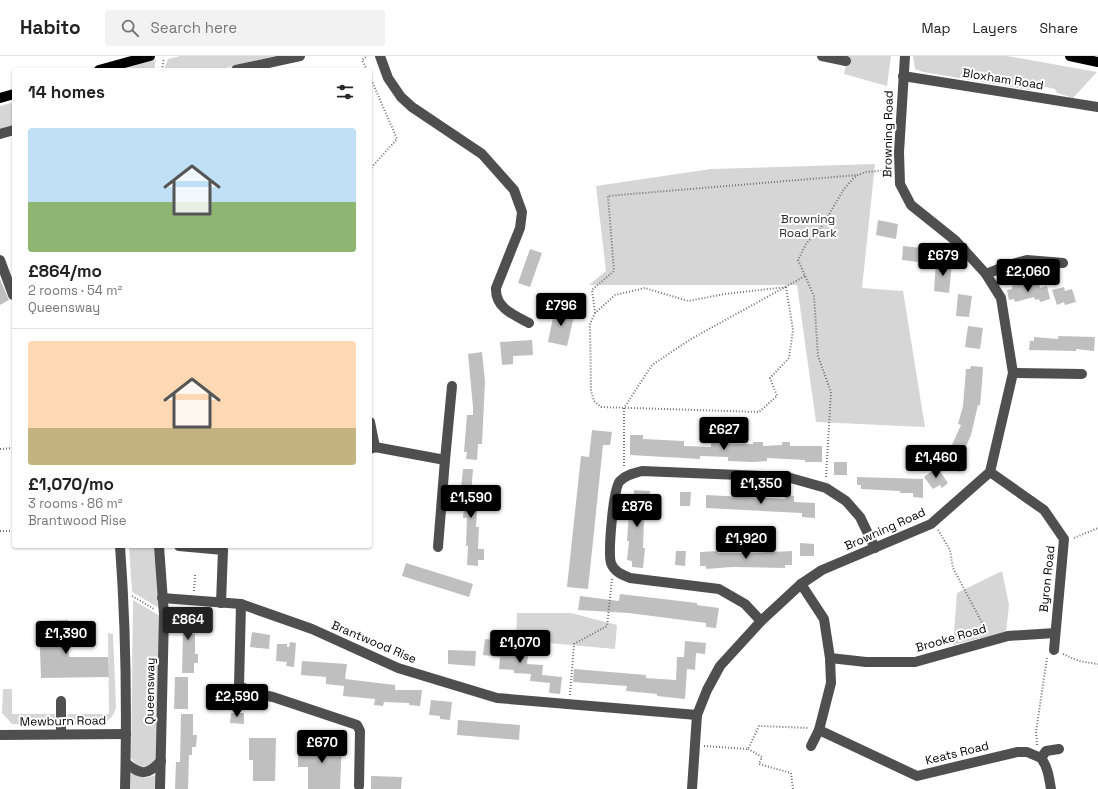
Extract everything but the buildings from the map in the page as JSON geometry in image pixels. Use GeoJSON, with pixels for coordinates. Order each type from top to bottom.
{"type":"FeatureCollection","features":[{"type":"Feature","properties":{"kind":"main road"},"geometry":{"type":"LineString","coordinates":[[110,68],[150,56]]}},
{"type":"Feature","properties":{"kind":"main road"},"geometry":{"type":"LineString","coordinates":[[1070,56],[1098,62]]}},
{"type":"Feature","properties":{"kind":"main road"},"geometry":{"type":"LineString","coordinates":[[0,98],[12,95]]}},
{"type":"Feature","properties":{"kind":"street"},"geometry":{"type":"LineString","coordinates":[[245,68],[300,56]]}},
{"type":"Feature","properties":{"kind":"street"},"geometry":{"type":"LineString","coordinates":[[380,56],[388,78],[402,97],[412,106],[467,142],[482,154],[514,190],[522,212],[520,228],[496,288],[496,293],[502,306],[529,323]]}},
{"type":"Feature","properties":{"kind":"street"},"geometry":{"type":"LineString","coordinates":[[828,56],[846,61]]}},
{"type":"Feature","properties":{"kind":"street","name":"Browning Road"},"geometry":{"type":"LineString","coordinates":[[692,789],[697,715],[707,690],[720,666],[761,621],[801,584],[822,570],[933,522],[990,472],[1013,373],[1001,298],[986,274],[956,241],[911,205],[900,184],[899,152],[905,56]]}},
{"type":"Feature","properties":{"kind":"street","name":"Bloxham Road"},"geometry":{"type":"LineString","coordinates":[[903,76],[1098,107]]}},
{"type":"Feature","properties":{"kind":"street"},"geometry":{"type":"LineString","coordinates":[[0,134],[12,131]]}},
{"type":"Feature","properties":{"kind":"street"},"geometry":{"type":"LineString","coordinates":[[0,260],[12,295]]}},
{"type":"Feature","properties":{"kind":"street"},"geometry":{"type":"LineString","coordinates":[[986,274],[1027,260],[1064,263]]}},
{"type":"Feature","properties":{"kind":"street"},"geometry":{"type":"LineString","coordinates":[[1013,373],[1082,374]]}},
{"type":"Feature","properties":{"kind":"street"},"geometry":{"type":"LineString","coordinates":[[438,548],[452,386]]}},
{"type":"Feature","properties":{"kind":"street"},"geometry":{"type":"LineString","coordinates":[[373,448],[445,460]]}},
{"type":"Feature","properties":{"kind":"street"},"geometry":{"type":"LineString","coordinates":[[761,621],[745,604],[719,589],[630,578],[620,574],[614,567],[610,554],[615,492],[618,482],[628,475],[642,472],[787,477],[826,488],[846,501],[860,517],[875,548]]}},
{"type":"Feature","properties":{"kind":"street","name":"Byron Road"},"geometry":{"type":"LineString","coordinates":[[990,472],[1044,510],[1064,539],[1054,633],[1054,650]]}},
{"type":"Feature","properties":{"kind":"street","name":"Queensway"},"geometry":{"type":"LineString","coordinates":[[120,548],[124,591],[126,734],[125,789]]}},
{"type":"Feature","properties":{"kind":"street","name":"Queensway"},"geometry":{"type":"LineString","coordinates":[[159,548],[164,615],[160,789]]}},
{"type":"Feature","properties":{"kind":"street"},"geometry":{"type":"LineString","coordinates":[[201,548],[223,550],[221,603]]}},
{"type":"Feature","properties":{"kind":"street"},"geometry":{"type":"LineString","coordinates":[[801,584],[824,619],[830,658],[831,683],[819,729],[811,746]]}},
{"type":"Feature","properties":{"kind":"street","name":"Brantwood Rise"},"geometry":{"type":"LineString","coordinates":[[162,598],[241,604],[312,629],[406,670],[497,698],[697,715]]}},
{"type":"Feature","properties":{"kind":"street"},"geometry":{"type":"LineString","coordinates":[[241,604],[239,686],[258,694],[273,697],[357,725],[360,731],[359,786]]}},
{"type":"Feature","properties":{"kind":"street","name":"Brooke Road"},"geometry":{"type":"LineString","coordinates":[[830,658],[866,662],[915,662],[1008,636],[1054,633]]}},
{"type":"Feature","properties":{"kind":"street"},"geometry":{"type":"LineString","coordinates":[[61,701],[61,734]]}},
{"type":"Feature","properties":{"kind":"street","name":"Keats Road"},"geometry":{"type":"LineString","coordinates":[[819,729],[917,776],[1017,752],[1038,756]]}},
{"type":"Feature","properties":{"kind":"street","name":"Mewburn Road"},"geometry":{"type":"LineString","coordinates":[[0,735],[126,734]]}},
{"type":"Feature","properties":{"kind":"street"},"geometry":{"type":"LineString","coordinates":[[1051,789],[1045,762],[1038,756],[1046,751],[1059,749]]}},
{"type":"Feature","properties":{"kind":"street"},"geometry":{"type":"LineString","coordinates":[[126,763],[134,770],[148,772],[161,761]]}},
{"type":"Feature","properties":{"kind":"path"},"geometry":{"type":"LineString","coordinates":[[366,68],[362,60],[367,56]]}},
{"type":"Feature","properties":{"kind":"path"},"geometry":{"type":"LineString","coordinates":[[162,68],[164,58]]}},
{"type":"Feature","properties":{"kind":"path"},"geometry":{"type":"LineString","coordinates":[[372,81],[398,138],[372,167]]}},
{"type":"Feature","properties":{"kind":"path"},"geometry":{"type":"LineString","coordinates":[[595,313],[592,290],[614,272],[608,196],[858,175],[866,172],[900,169]]}},
{"type":"Feature","properties":{"kind":"path"},"geometry":{"type":"LineString","coordinates":[[826,488],[831,392],[818,356],[814,296],[798,260],[806,244],[822,226],[844,189],[858,175]]}},
{"type":"Feature","properties":{"kind":"path"},"geometry":{"type":"LineString","coordinates":[[625,477],[624,408],[652,365],[691,339],[805,276]]}},
{"type":"Feature","properties":{"kind":"path"},"geometry":{"type":"LineString","coordinates":[[786,286],[793,330],[790,358],[770,378],[777,396],[759,412],[601,407],[594,400],[591,391],[590,324],[595,313],[615,295],[645,288],[688,301],[725,294],[786,286]]}},
{"type":"Feature","properties":{"kind":"path"},"geometry":{"type":"LineString","coordinates":[[0,449],[12,448]]}},
{"type":"Feature","properties":{"kind":"path"},"geometry":{"type":"LineString","coordinates":[[933,522],[950,550],[953,568],[992,640]]}},
{"type":"Feature","properties":{"kind":"path"},"geometry":{"type":"LineString","coordinates":[[1063,542],[1098,528]]}},
{"type":"Feature","properties":{"kind":"path"},"geometry":{"type":"LineString","coordinates":[[0,531],[12,531]]}},
{"type":"Feature","properties":{"kind":"path"},"geometry":{"type":"LineString","coordinates":[[569,704],[574,644],[607,626],[614,567]]}},
{"type":"Feature","properties":{"kind":"path"},"geometry":{"type":"LineString","coordinates":[[193,600],[195,574]]}},
{"type":"Feature","properties":{"kind":"path"},"geometry":{"type":"LineString","coordinates":[[124,591],[164,615]]}},
{"type":"Feature","properties":{"kind":"path"},"geometry":{"type":"LineString","coordinates":[[1038,756],[1036,732],[1048,656],[1054,650],[1079,661],[1098,664]]}},
{"type":"Feature","properties":{"kind":"path"},"geometry":{"type":"LineString","coordinates":[[748,749],[758,726],[819,729]]}},
{"type":"Feature","properties":{"kind":"path"},"geometry":{"type":"LineString","coordinates":[[695,746],[748,749],[762,757],[759,764],[791,773],[793,789]]}},
{"type":"Feature","properties":{"kind":"green space"},"geometry":{"type":"Polygon","coordinates":[[[180,56],[274,56],[225,68],[165,68],[168,59],[180,56]]]}},
{"type":"Feature","properties":{"kind":"green space"},"geometry":{"type":"Polygon","coordinates":[[[842,56],[891,56],[887,86],[844,74],[847,59],[842,56]]]}},
{"type":"Feature","properties":{"kind":"green space"},"geometry":{"type":"Polygon","coordinates":[[[913,56],[1007,56],[1097,72],[1073,98],[1057,93],[1055,89],[1037,85],[1030,90],[923,72],[915,69],[913,56]]]}},
{"type":"Feature","properties":{"kind":"green space"},"geometry":{"type":"Polygon","coordinates":[[[156,59],[154,68],[128,68],[156,59]]]}},
{"type":"Feature","properties":{"kind":"green space"},"geometry":{"type":"Polygon","coordinates":[[[12,103],[12,127],[0,130],[0,106],[12,103]]]}},
{"type":"Feature","properties":{"kind":"green space","name":"Browning Road Park"},"geometry":{"type":"Polygon","coordinates":[[[875,164],[862,288],[903,291],[925,427],[816,422],[797,285],[589,285],[606,271],[596,186],[711,169],[875,164]]]}},
{"type":"Feature","properties":{"kind":"green space"},"geometry":{"type":"Polygon","coordinates":[[[129,548],[155,548],[159,608],[132,592],[129,548]]]}},
{"type":"Feature","properties":{"kind":"green space"},"geometry":{"type":"Polygon","coordinates":[[[1002,571],[1009,605],[1006,632],[953,645],[957,593],[1002,571]]]}},
{"type":"Feature","properties":{"kind":"green space"},"geometry":{"type":"Polygon","coordinates":[[[133,600],[160,616],[157,758],[151,765],[144,767],[138,767],[131,758],[133,600]]]}},
{"type":"Feature","properties":{"kind":"green space"},"geometry":{"type":"Polygon","coordinates":[[[517,613],[571,613],[617,625],[615,649],[516,640],[517,613]]]}},
{"type":"Feature","properties":{"kind":"green space"},"geometry":{"type":"Polygon","coordinates":[[[108,633],[113,634],[116,707],[113,714],[104,723],[69,725],[68,714],[109,714],[108,633]]]}},
{"type":"Feature","properties":{"kind":"green space"},"geometry":{"type":"Polygon","coordinates":[[[3,689],[12,689],[12,714],[55,714],[55,726],[12,724],[2,713],[3,689]]]}},
{"type":"Feature","properties":{"kind":"green space"},"geometry":{"type":"Polygon","coordinates":[[[130,771],[137,776],[143,777],[150,777],[158,774],[156,789],[129,789],[130,771]]]}}]}
